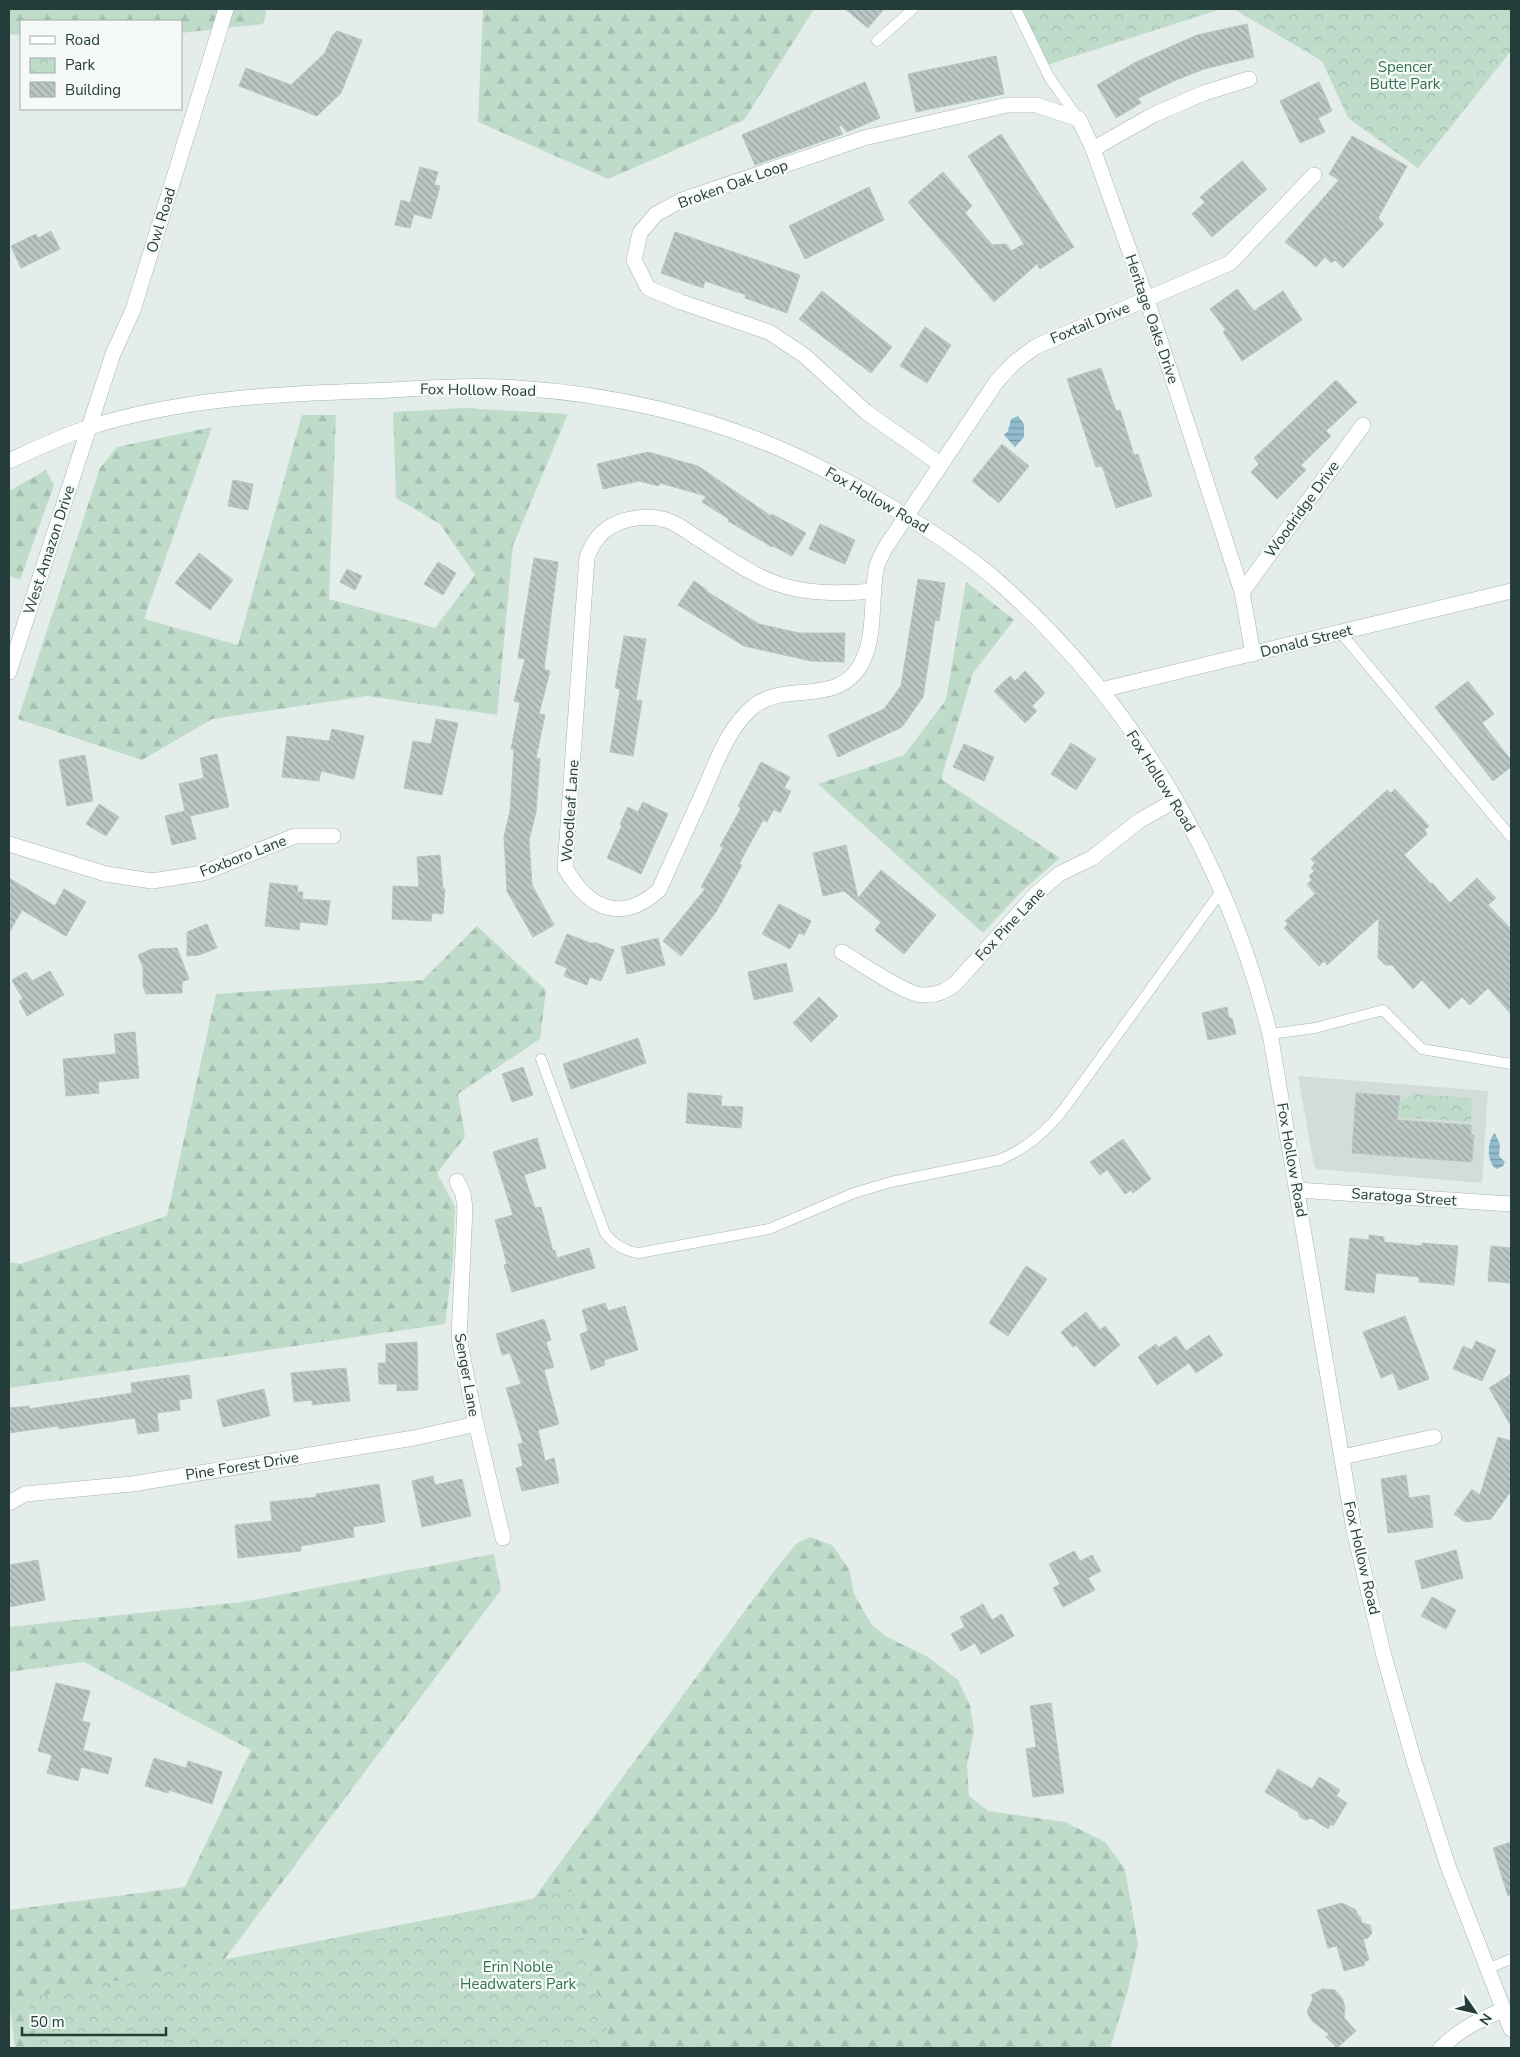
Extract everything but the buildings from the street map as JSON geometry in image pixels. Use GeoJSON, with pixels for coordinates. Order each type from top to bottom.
{"type":"FeatureCollection","features":[{"type":"Feature","properties":{"kind":"street","name":"Owl Road"},"geometry":{"type":"LineString","coordinates":[[89,428],[113,354],[133,310],[226,9]]}},
{"type":"Feature","properties":{"kind":"street"},"geometry":{"type":"LineString","coordinates":[[1079,119],[1093,149],[1153,115],[1204,93],[1249,79]]}},
{"type":"Feature","properties":{"kind":"street","name":"Broken Oak Loop"},"geometry":{"type":"LineString","coordinates":[[940,464],[866,412],[805,356],[769,332],[681,302],[648,288],[634,260],[640,233],[656,214],[682,200],[864,138],[1006,105],[1036,106],[1079,119]]}},
{"type":"Feature","properties":{"kind":"street","name":"Heritage Oaks Drive"},"geometry":{"type":"LineString","coordinates":[[1093,149],[1147,300],[1242,592],[1253,654]]}},
{"type":"Feature","properties":{"kind":"street","name":"Foxtail Drive"},"geometry":{"type":"LineString","coordinates":[[907,516],[997,381],[1015,362],[1035,347],[1230,263],[1314,175]]}},
{"type":"Feature","properties":{"kind":"street","name":"Fox Hollow Road"},"geometry":{"type":"LineString","coordinates":[[9,461],[89,428],[204,401],[314,393],[453,387],[516,388],[580,395],[655,408],[749,435],[797,455],[838,476],[907,516],[970,559],[1035,615],[1070,652],[1101,690],[1141,744],[1176,800],[1213,868],[1253,969],[1270,1034],[1354,1530],[1386,1663],[1414,1761],[1448,1866],[1511,2029]]}},
{"type":"Feature","properties":{"kind":"street","name":"Woodridge Drive"},"geometry":{"type":"LineString","coordinates":[[1242,592],[1363,426]]}},
{"type":"Feature","properties":{"kind":"street","name":"West Amazon Drive"},"geometry":{"type":"LineString","coordinates":[[9,672],[89,428]]}},
{"type":"Feature","properties":{"kind":"street","name":"Woodleaf Lane"},"geometry":{"type":"LineString","coordinates":[[874,591],[854,593],[799,590],[777,584],[754,574],[684,529],[668,521],[650,517],[632,518],[611,526],[596,539],[587,557],[565,868],[575,884],[586,896],[601,905],[613,909],[632,908],[646,901],[659,890],[724,746],[738,722],[755,705],[774,696],[828,690],[846,682],[858,670],[868,650],[874,591],[876,568],[886,546],[907,516]]}},
{"type":"Feature","properties":{"kind":"street","name":"Donald Street"},"geometry":{"type":"LineString","coordinates":[[1101,690],[1511,591]]}},
{"type":"Feature","properties":{"kind":"street","name":"Fox Pine Lane"},"geometry":{"type":"LineString","coordinates":[[842,952],[921,996],[938,994],[955,984],[1036,894],[1059,874],[1092,858],[1139,821],[1176,800]]}},
{"type":"Feature","properties":{"kind":"street","name":"Foxboro Lane"},"geometry":{"type":"LineString","coordinates":[[9,844],[106,874],[152,881],[203,873],[295,836],[332,836]]}},
{"type":"Feature","properties":{"kind":"street","name":"Senger Lane"},"geometry":{"type":"LineString","coordinates":[[457,1180],[463,1194],[465,1208],[459,1338],[476,1424],[503,1538]]}},
{"type":"Feature","properties":{"kind":"street","name":"Saratoga Street"},"geometry":{"type":"LineString","coordinates":[[1297,1190],[1511,1204]]}},
{"type":"Feature","properties":{"kind":"street","name":"Pine Forest Drive"},"geometry":{"type":"LineString","coordinates":[[9,1502],[25,1494],[132,1484],[414,1438],[476,1424]]}},
{"type":"Feature","properties":{"kind":"street"},"geometry":{"type":"LineString","coordinates":[[1342,1457],[1434,1437]]}},
{"type":"Feature","properties":{"kind":"street"},"geometry":{"type":"LineString","coordinates":[[1441,2048],[1454,2035],[1473,2022],[1503,2010]]}},
{"type":"Feature","properties":{"kind":"lane"},"geometry":{"type":"LineString","coordinates":[[877,42],[913,9]]}},
{"type":"Feature","properties":{"kind":"lane"},"geometry":{"type":"LineString","coordinates":[[1016,9],[1049,77],[1079,119]]}},
{"type":"Feature","properties":{"kind":"lane"},"geometry":{"type":"LineString","coordinates":[[1341,633],[1511,836]]}},
{"type":"Feature","properties":{"kind":"lane"},"geometry":{"type":"LineString","coordinates":[[541,1059],[605,1233],[610,1240],[628,1252],[639,1253],[769,1229],[854,1193],[891,1182],[999,1160],[1033,1142],[1064,1110],[1222,890]]}},
{"type":"Feature","properties":{"kind":"lane"},"geometry":{"type":"LineString","coordinates":[[1270,1034],[1315,1028],[1383,1010],[1422,1049],[1511,1064]]}},
{"type":"Feature","properties":{"kind":"lane"},"geometry":{"type":"LineString","coordinates":[[1487,1969],[1511,1959]]}},
{"type":"Feature","properties":{"kind":"shaded area"},"geometry":{"type":"Polygon","coordinates":[[[1298,1076],[1488,1091],[1482,1183],[1317,1169],[1314,1165],[1298,1076]]]}},
{"type":"Feature","properties":{"kind":"green space"},"geometry":{"type":"Polygon","coordinates":[[[9,9],[267,9],[263,24],[182,33],[182,20],[20,20],[20,35],[9,34],[9,9]]]}},
{"type":"Feature","properties":{"kind":"green space"},"geometry":{"type":"Polygon","coordinates":[[[483,9],[814,9],[744,120],[608,179],[478,122],[483,9]]]}},
{"type":"Feature","properties":{"kind":"green space"},"geometry":{"type":"Polygon","coordinates":[[[1021,9],[1221,9],[1047,65],[1021,9]]]}},
{"type":"Feature","properties":{"kind":"green space","name":"Spencer Butte Park"},"geometry":{"type":"Polygon","coordinates":[[[1234,9],[1511,9],[1511,51],[1418,168],[1348,118],[1322,61],[1234,9]]]}},
{"type":"Feature","properties":{"kind":"green space"},"geometry":{"type":"Polygon","coordinates":[[[464,408],[568,414],[513,545],[497,715],[367,696],[212,719],[142,760],[18,719],[100,468],[117,447],[212,427],[144,619],[238,645],[302,415],[336,415],[329,599],[435,628],[475,575],[440,524],[396,498],[393,412],[464,408]]]}},
{"type":"Feature","properties":{"kind":"green space"},"geometry":{"type":"Polygon","coordinates":[[[46,470],[54,485],[20,580],[9,576],[9,491],[46,470]]]}},
{"type":"Feature","properties":{"kind":"green space"},"geometry":{"type":"Polygon","coordinates":[[[966,582],[1014,620],[973,673],[941,779],[1060,858],[1021,892],[983,933],[818,784],[904,755],[946,700],[966,582]]]}},
{"type":"Feature","properties":{"kind":"green space"},"geometry":{"type":"Polygon","coordinates":[[[477,926],[546,990],[540,1039],[458,1094],[465,1137],[437,1173],[455,1207],[453,1261],[445,1324],[9,1388],[9,1262],[20,1264],[167,1216],[216,994],[423,980],[477,926]]]}},
{"type":"Feature","properties":{"kind":"green space"},"geometry":{"type":"Polygon","coordinates":[[[1414,1094],[1472,1098],[1471,1122],[1398,1117],[1393,1110],[1394,1100],[1401,1101],[1414,1094]]]}},
{"type":"Feature","properties":{"kind":"green space"},"geometry":{"type":"Polygon","coordinates":[[[810,1537],[832,1545],[849,1569],[854,1594],[871,1624],[887,1637],[928,1657],[958,1680],[970,1706],[974,1731],[967,1765],[969,1796],[988,1811],[1065,1822],[1105,1842],[1125,1869],[1138,1944],[1128,1990],[1110,2048],[424,2048],[774,1571],[797,1543],[810,1537]]]}},
{"type":"Feature","properties":{"kind":"green space"},"geometry":{"type":"Polygon","coordinates":[[[494,1554],[501,1590],[158,2048],[15,2048],[9,1999],[9,1910],[185,1887],[251,1750],[84,1662],[9,1672],[9,1627],[242,1602],[494,1554]]]}},
{"type":"Feature","properties":{"kind":"green space","name":"Erin Noble Headwaters Park"},"geometry":{"type":"Polygon","coordinates":[[[572,1891],[611,2048],[36,2048],[29,1998],[572,1891]]]}},
{"type":"Feature","properties":{"kind":"water"},"geometry":{"type":"Polygon","coordinates":[[[1018,416],[1024,424],[1024,437],[1015,447],[1004,435],[1008,431],[1011,419],[1018,416]]]}},
{"type":"Feature","properties":{"kind":"water"},"geometry":{"type":"Polygon","coordinates":[[[1495,1133],[1500,1145],[1499,1156],[1505,1162],[1503,1166],[1497,1169],[1493,1166],[1489,1157],[1490,1140],[1495,1133]]]}}]}
